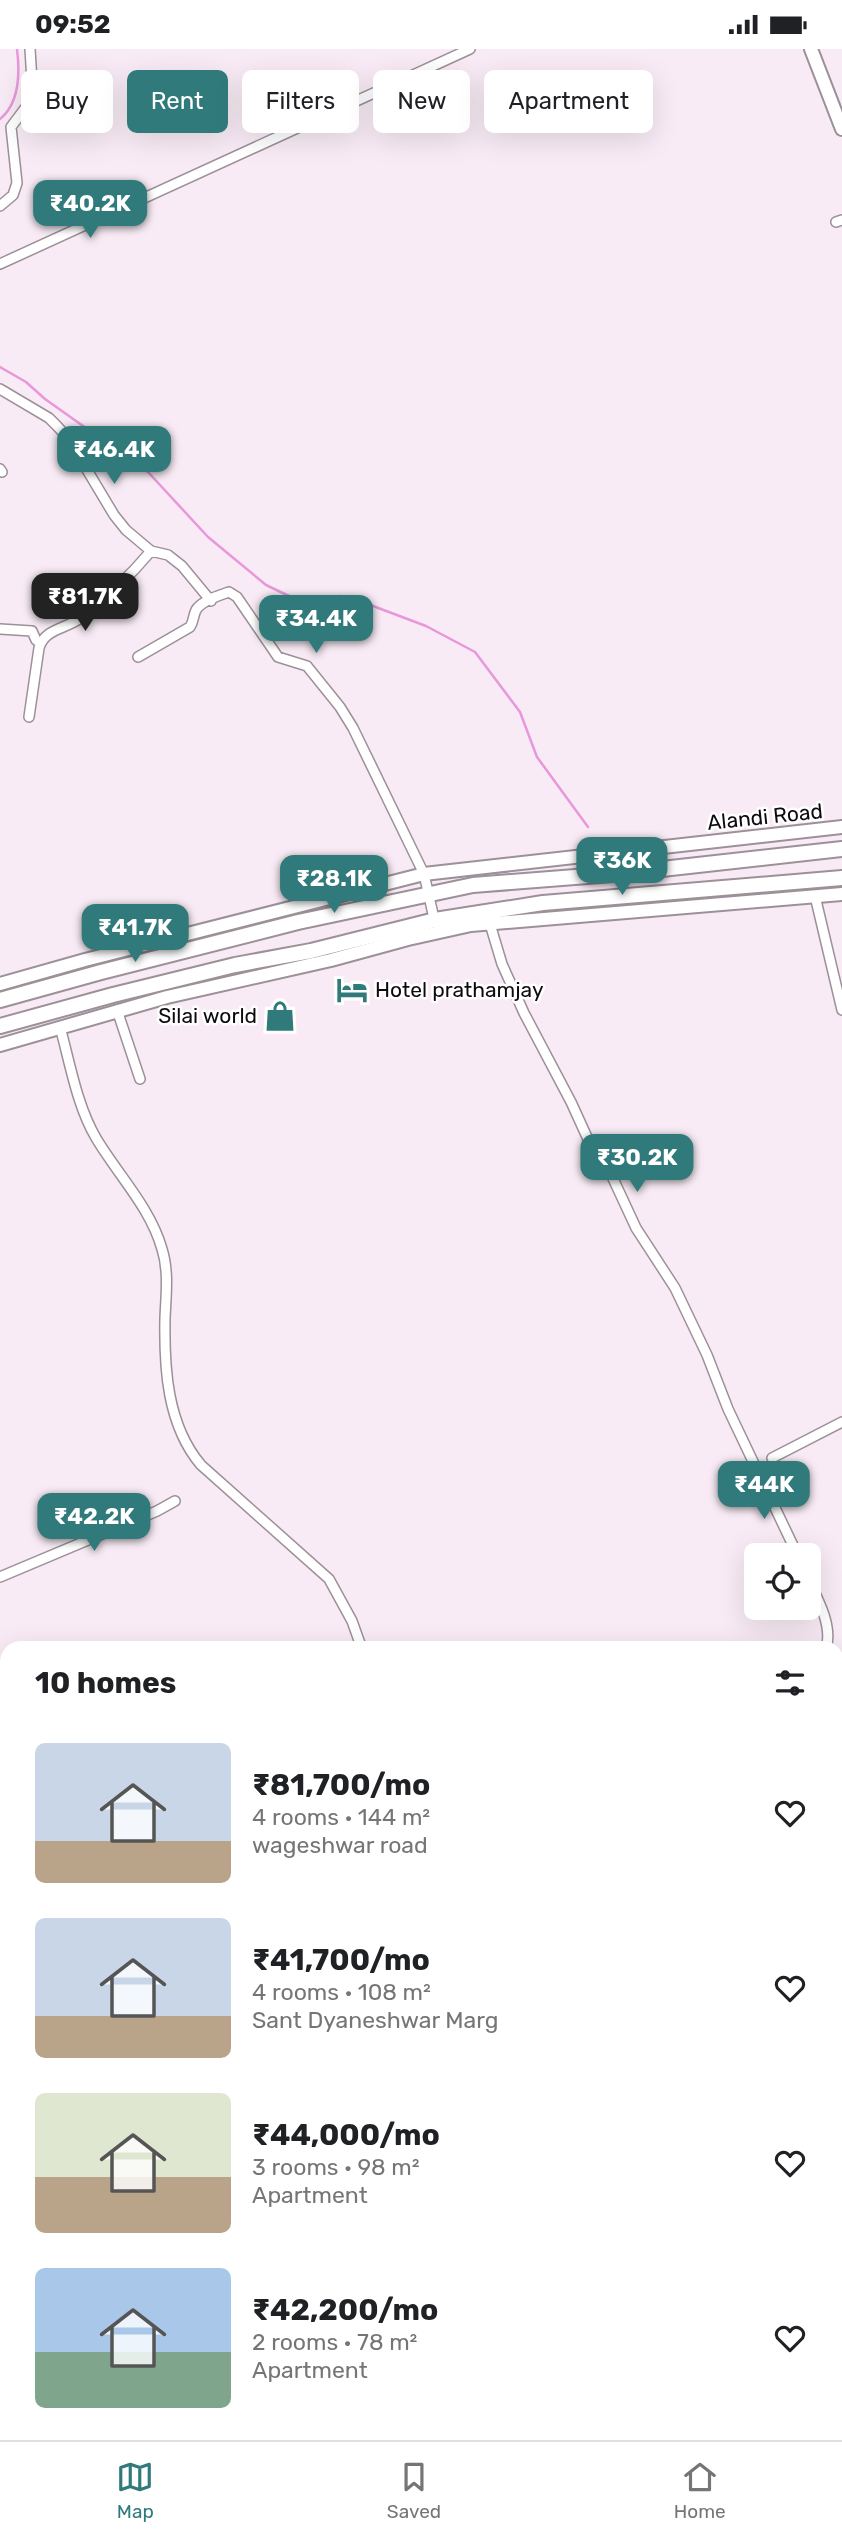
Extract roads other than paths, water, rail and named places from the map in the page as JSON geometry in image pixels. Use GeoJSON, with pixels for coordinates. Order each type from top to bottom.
{"type":"FeatureCollection","features":[{"type":"Feature","properties":{"kind":"main road"},"geometry":{"type":"LineString","coordinates":[[0,1000],[101,972],[424,894],[473,885],[626,873],[842,849]]}},
{"type":"Feature","properties":{"kind":"main road"},"geometry":{"type":"LineString","coordinates":[[0,1026],[198,974],[543,903],[842,878]]}},
{"type":"Feature","properties":{"kind":"street"},"geometry":{"type":"LineString","coordinates":[[0,207],[13,195],[18,183],[11,127],[29,103],[32,81],[30,49]]}},
{"type":"Feature","properties":{"kind":"street"},"geometry":{"type":"LineString","coordinates":[[0,264],[470,49]]}},
{"type":"Feature","properties":{"kind":"street"},"geometry":{"type":"LineString","coordinates":[[811,49],[842,129]]}},
{"type":"Feature","properties":{"kind":"street"},"geometry":{"type":"LineString","coordinates":[[0,389],[49,418],[63,432],[79,454],[114,515],[150,551],[168,555],[182,566],[211,601]]}},
{"type":"Feature","properties":{"kind":"street"},"geometry":{"type":"LineString","coordinates":[[29,717],[40,643],[46,635],[78,620],[115,590],[150,551]]}},
{"type":"Feature","properties":{"kind":"street"},"geometry":{"type":"LineString","coordinates":[[138,657],[186,630],[193,624],[197,608],[229,592],[232,593],[278,657],[302,663],[326,688],[353,728],[424,874],[424,894],[436,926]]}},
{"type":"Feature","properties":{"kind":"street"},"geometry":{"type":"LineString","coordinates":[[0,629],[32,631],[40,643]]}},
{"type":"Feature","properties":{"kind":"street","name":"Alandi Road"},"geometry":{"type":"LineString","coordinates":[[0,984],[424,874],[842,827]]}},
{"type":"Feature","properties":{"kind":"street"},"geometry":{"type":"LineString","coordinates":[[0,1045],[117,1010],[331,960],[408,939],[436,926],[490,924],[842,894]]}},
{"type":"Feature","properties":{"kind":"street"},"geometry":{"type":"LineString","coordinates":[[815,896],[838,977],[842,1010]]}},
{"type":"Feature","properties":{"kind":"street"},"geometry":{"type":"LineString","coordinates":[[490,924],[502,964],[524,1013],[567,1093],[592,1148],[610,1171],[636,1228],[675,1287],[707,1355],[728,1409],[792,1543]]}},
{"type":"Feature","properties":{"kind":"street"},"geometry":{"type":"LineString","coordinates":[[117,1010],[140,1079]]}},
{"type":"Feature","properties":{"kind":"street"},"geometry":{"type":"LineString","coordinates":[[60,1027],[89,1125],[146,1213],[163,1251],[168,1371],[174,1417],[181,1435],[201,1465],[318,1566],[329,1579],[352,1621],[359,1641]]}},
{"type":"Feature","properties":{"kind":"street"},"geometry":{"type":"LineString","coordinates":[[772,1458],[842,1422]]}},
{"type":"Feature","properties":{"kind":"street"},"geometry":{"type":"LineString","coordinates":[[0,1577],[175,1501]]}},
{"type":"Feature","properties":{"kind":"street"},"geometry":{"type":"LineString","coordinates":[[821,1612],[829,1632],[827,1641]]}},
{"type":"Feature","properties":{"kind":"waterway"},"geometry":{"type":"LineString","coordinates":[[0,119],[12,105],[15,96],[18,77],[17,49]]}},
{"type":"Feature","properties":{"kind":"waterway"},"geometry":{"type":"LineString","coordinates":[[0,367],[26,382],[45,399],[148,472],[208,537],[266,585],[289,596],[307,600],[339,596],[365,603],[426,626],[475,652],[520,712],[537,757],[588,827]]}},
{"type":"Feature","properties":{"kind":"place","name":"Hotel prathamjay"},"geometry":{"type":"Point","coordinates":[352,990]}},
{"type":"Feature","properties":{"kind":"place","name":"Silai world"},"geometry":{"type":"Point","coordinates":[280,1016]}}]}
